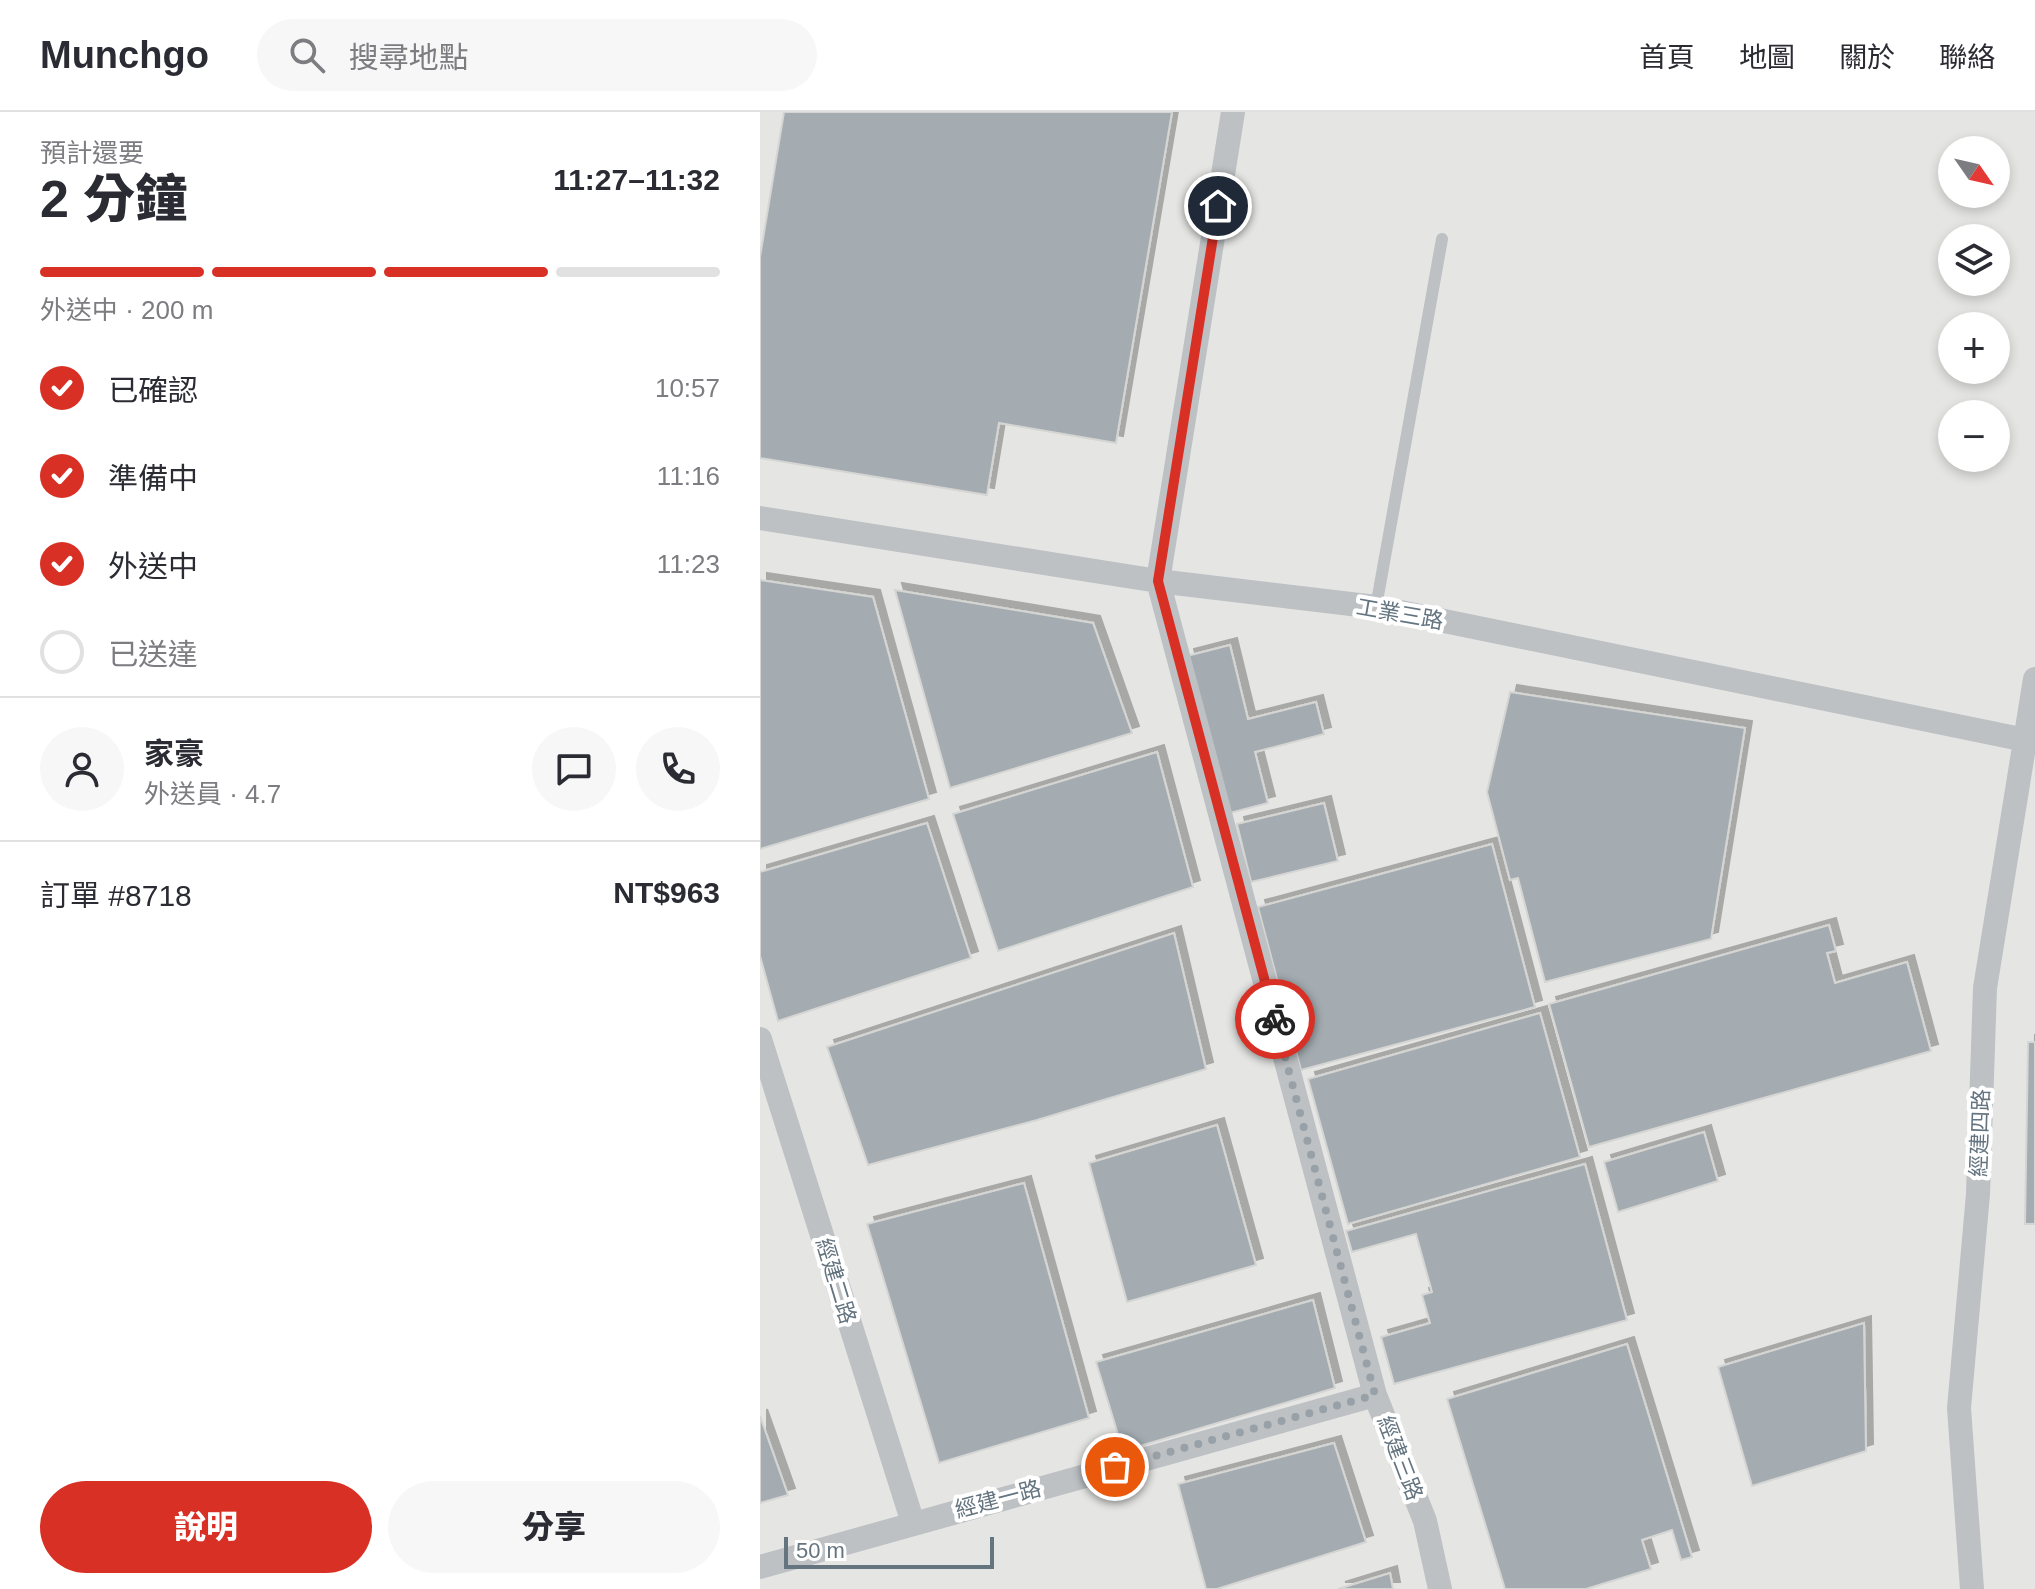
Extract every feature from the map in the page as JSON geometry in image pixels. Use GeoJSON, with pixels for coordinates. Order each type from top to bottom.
{"type":"FeatureCollection","features":[{"type":"Feature","properties":{"kind":"street","name":"經建三路"},"geometry":{"type":"LineString","coordinates":[[1233,112],[1158,581],[1375,1395],[1425,1521],[1440,1589]]}},
{"type":"Feature","properties":{"kind":"street","name":"工業三路"},"geometry":{"type":"LineString","coordinates":[[760,518],[1158,581],[1376,607],[2030,741]]}},
{"type":"Feature","properties":{"kind":"street","name":"經建四路"},"geometry":{"type":"LineString","coordinates":[[1972,1589],[1959,1408],[1978,1194],[1985,988],[2030,741],[2035,679]]}},
{"type":"Feature","properties":{"kind":"street","name":"經建二路"},"geometry":{"type":"LineString","coordinates":[[760,1039],[913,1523]]}},
{"type":"Feature","properties":{"kind":"street","name":"經建一路"},"geometry":{"type":"LineString","coordinates":[[760,1567],[1375,1395]]}},
{"type":"Feature","properties":{"kind":"lane"},"geometry":{"type":"LineString","coordinates":[[1376,607],[1442,239]]}},
{"type":"Feature","properties":{"kind":"shaded area"},"geometry":{"type":"Polygon","coordinates":[[[760,112],[2035,112],[2035,1589],[760,1589],[760,112]]]}},
{"type":"Feature","properties":{"kind":"building"},"geometry":{"type":"Polygon","coordinates":[[[784,112],[1172,112],[1116,443],[999,423],[987,495],[760,458],[760,257],[784,112]]]}},
{"type":"Feature","properties":{"kind":"building"},"geometry":{"type":"Polygon","coordinates":[[[760,580],[873,597],[929,799],[760,849],[760,580]]]}},
{"type":"Feature","properties":{"kind":"building"},"geometry":{"type":"Polygon","coordinates":[[[895,590],[1093,623],[1132,733],[950,788],[895,590]]]}},
{"type":"Feature","properties":{"kind":"building"},"geometry":{"type":"Polygon","coordinates":[[[1230,645],[1248,719],[1316,702],[1324,734],[1255,752],[1268,803],[1226,814],[1187,656],[1230,645]]]}},
{"type":"Feature","properties":{"kind":"building"},"geometry":{"type":"Polygon","coordinates":[[[1510,692],[1745,728],[1711,939],[1545,982],[1518,878],[1510,880],[1487,792],[1510,692]]]}},
{"type":"Feature","properties":{"kind":"building"},"geometry":{"type":"Polygon","coordinates":[[[1157,752],[1193,887],[998,951],[953,814],[1157,752]]]}},
{"type":"Feature","properties":{"kind":"building"},"geometry":{"type":"Polygon","coordinates":[[[1324,803],[1338,861],[1251,882],[1237,824],[1324,803]]]}},
{"type":"Feature","properties":{"kind":"building"},"geometry":{"type":"Polygon","coordinates":[[[927,823],[971,958],[778,1021],[760,956],[760,872],[927,823]]]}},
{"type":"Feature","properties":{"kind":"building"},"geometry":{"type":"Polygon","coordinates":[[[1492,844],[1535,1007],[1301,1070],[1258,907],[1492,844]]]}},
{"type":"Feature","properties":{"kind":"building"},"geometry":{"type":"Polygon","coordinates":[[[1829,925],[1836,951],[1827,953],[1835,983],[1907,962],[1931,1051],[1589,1147],[1549,1004],[1829,925]]]}},
{"type":"Feature","properties":{"kind":"building"},"geometry":{"type":"Polygon","coordinates":[[[1174,933],[1206,1069],[1037,1120],[868,1165],[827,1047],[1174,933]]]}},
{"type":"Feature","properties":{"kind":"building"},"geometry":{"type":"Polygon","coordinates":[[[1540,1013],[1580,1157],[1348,1224],[1308,1079],[1540,1013]]]}},
{"type":"Feature","properties":{"kind":"building"},"geometry":{"type":"Polygon","coordinates":[[[2028,1042],[2035,1042],[2035,1224],[2025,1224],[2028,1042]]]}},
{"type":"Feature","properties":{"kind":"building"},"geometry":{"type":"Polygon","coordinates":[[[1217,1125],[1256,1265],[1127,1302],[1089,1163],[1217,1125]]]}},
{"type":"Feature","properties":{"kind":"building"},"geometry":{"type":"Polygon","coordinates":[[[1704,1132],[1718,1181],[1618,1212],[1604,1162],[1704,1132]]]}},
{"type":"Feature","properties":{"kind":"building"},"geometry":{"type":"Polygon","coordinates":[[[1585,1164],[1627,1320],[1394,1384],[1381,1337],[1430,1323],[1422,1295],[1432,1292],[1416,1234],[1352,1252],[1346,1231],[1585,1164]]]}},
{"type":"Feature","properties":{"kind":"building"},"geometry":{"type":"Polygon","coordinates":[[[1024,1183],[1089,1418],[939,1463],[867,1224],[1024,1183]]]}},
{"type":"Feature","properties":{"kind":"building"},"geometry":{"type":"Polygon","coordinates":[[[1313,1300],[1335,1388],[1123,1451],[1096,1362],[1313,1300]]]}},
{"type":"Feature","properties":{"kind":"building"},"geometry":{"type":"Polygon","coordinates":[[[1864,1323],[1866,1451],[1752,1486],[1718,1367],[1864,1323]]]}},
{"type":"Feature","properties":{"kind":"building"},"geometry":{"type":"Polygon","coordinates":[[[1627,1344],[1692,1557],[1681,1560],[1672,1530],[1642,1540],[1651,1569],[1586,1589],[1505,1589],[1447,1399],[1627,1344]]]}},
{"type":"Feature","properties":{"kind":"building"},"geometry":{"type":"Polygon","coordinates":[[[760,1416],[788,1495],[760,1503],[760,1416]]]}},
{"type":"Feature","properties":{"kind":"building"},"geometry":{"type":"Polygon","coordinates":[[[1334,1443],[1366,1542],[1217,1589],[1206,1589],[1178,1484],[1334,1443]]]}},
{"type":"Feature","properties":{"kind":"building"},"geometry":{"type":"Polygon","coordinates":[[[1390,1573],[1393,1589],[1338,1589],[1390,1573]]]}},
{"type":"Feature","properties":{"kind":"way so far"},"geometry":{"type":"LineString","coordinates":[[1115,1467],[1375,1395],[1275,1019]]}},
{"type":"Feature","properties":{"kind":"route"},"geometry":{"type":"LineString","coordinates":[[1218,206],[1158,581],[1275,1019]]}}]}
